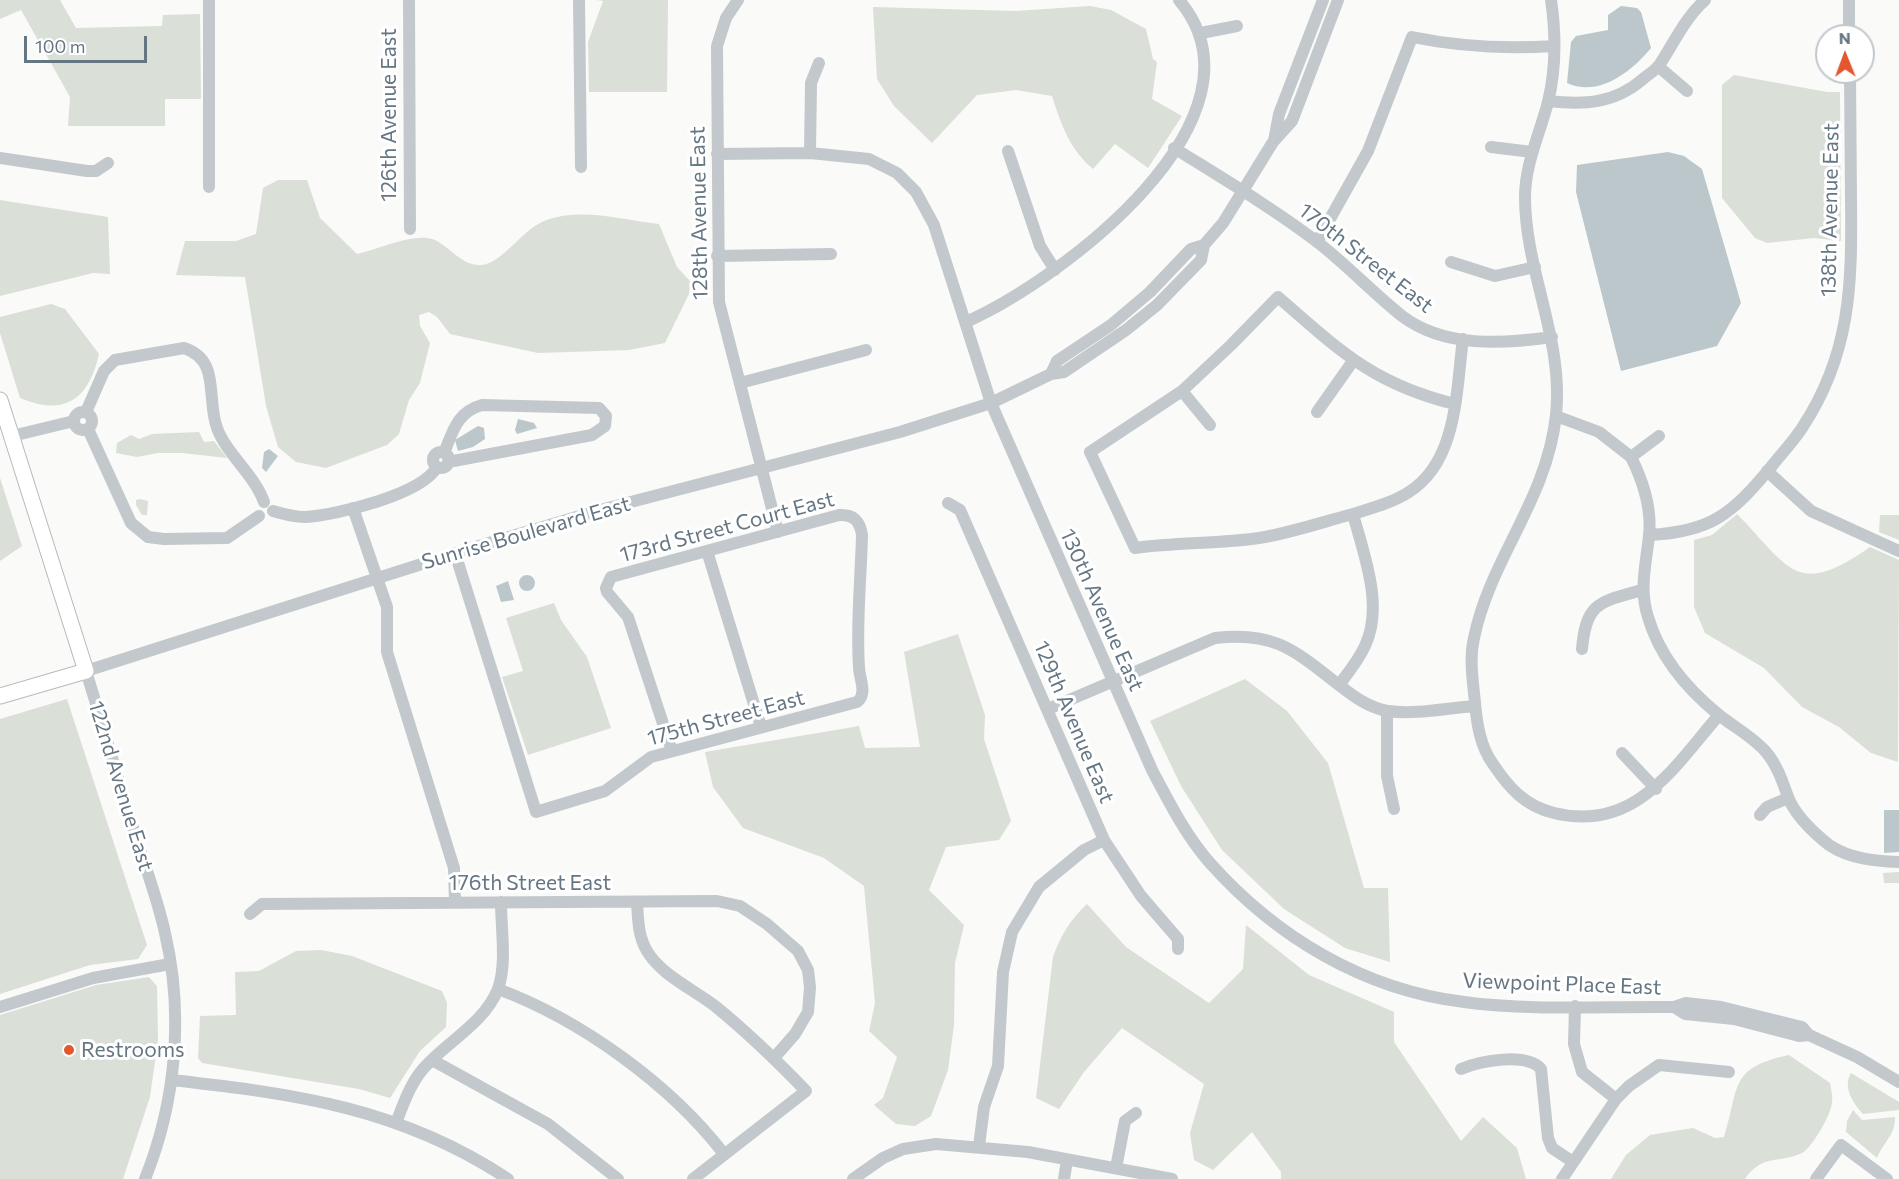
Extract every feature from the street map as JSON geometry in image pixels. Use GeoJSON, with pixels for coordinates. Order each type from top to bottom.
{"type":"FeatureCollection","features":[{"type":"Feature","properties":{"kind":"main road","name":"122nd Avenue East"},"geometry":{"type":"LineString","coordinates":[[0,400],[86,670]]}},
{"type":"Feature","properties":{"kind":"main road","name":"Sunrise Boulevard East"},"geometry":{"type":"LineString","coordinates":[[0,696],[86,670]]}},
{"type":"Feature","properties":{"kind":"street"},"geometry":{"type":"LineString","coordinates":[[209,0],[209,187]]}},
{"type":"Feature","properties":{"kind":"street","name":"126th Avenue East"},"geometry":{"type":"LineString","coordinates":[[409,0],[410,229]]}},
{"type":"Feature","properties":{"kind":"street"},"geometry":{"type":"LineString","coordinates":[[579,0],[580,167]]}},
{"type":"Feature","properties":{"kind":"street","name":"128th Avenue East"},"geometry":{"type":"LineString","coordinates":[[738,0],[726,18],[717,46],[717,256],[722,320],[778,532]]}},
{"type":"Feature","properties":{"kind":"street"},"geometry":{"type":"LineString","coordinates":[[966,321],[1025,291],[1088,246],[1151,181],[1174,148],[1202,96],[1205,74],[1201,33],[1179,0]]}},
{"type":"Feature","properties":{"kind":"street"},"geometry":{"type":"LineString","coordinates":[[1274,142],[1279,114],[1323,0]]}},
{"type":"Feature","properties":{"kind":"street"},"geometry":{"type":"LineString","coordinates":[[1274,142],[1292,121],[1338,0]]}},
{"type":"Feature","properties":{"kind":"street"},"geometry":{"type":"LineString","coordinates":[[1551,0],[1554,71],[1548,101],[1532,152],[1525,194],[1526,225],[1552,337],[1557,375],[1556,416],[1545,468],[1534,498],[1482,606],[1473,640],[1472,668],[1479,732],[1486,755],[1505,783],[1523,800],[1543,810],[1575,816],[1598,816],[1636,803],[1656,789],[1719,715]]}},
{"type":"Feature","properties":{"kind":"street"},"geometry":{"type":"LineString","coordinates":[[1548,101],[1598,102],[1632,88],[1659,67],[1679,30],[1705,0]]}},
{"type":"Feature","properties":{"kind":"street"},"geometry":{"type":"LineString","coordinates":[[1849,0],[1849,24]]}},
{"type":"Feature","properties":{"kind":"street"},"geometry":{"type":"LineString","coordinates":[[1201,33],[1236,26]]}},
{"type":"Feature","properties":{"kind":"street"},"geometry":{"type":"LineString","coordinates":[[1317,242],[1368,151],[1412,38],[1456,46],[1488,48],[1554,46]]}},
{"type":"Feature","properties":{"kind":"street"},"geometry":{"type":"LineString","coordinates":[[810,153],[811,83],[819,63]]}},
{"type":"Feature","properties":{"kind":"street"},"geometry":{"type":"LineString","coordinates":[[1659,67],[1688,91]]}},
{"type":"Feature","properties":{"kind":"street","name":"138th Avenue East"},"geometry":{"type":"LineString","coordinates":[[1649,535],[1676,534],[1706,525],[1722,516],[1767,471],[1802,428],[1819,398],[1834,363],[1847,321],[1852,279],[1850,84]]}},
{"type":"Feature","properties":{"kind":"street","name":"Sunrise Boulevard East"},"geometry":{"type":"LineString","coordinates":[[86,670],[375,577],[600,510],[912,428],[991,403],[1051,374],[1064,372],[1149,311],[1201,260],[1204,245],[1244,192],[1274,142]]}},
{"type":"Feature","properties":{"kind":"street"},"geometry":{"type":"LineString","coordinates":[[1491,147],[1532,152]]}},
{"type":"Feature","properties":{"kind":"street","name":"170th Street East"},"geometry":{"type":"LineString","coordinates":[[1174,148],[1317,242],[1404,317],[1421,328],[1463,339],[1500,342],[1552,337]]}},
{"type":"Feature","properties":{"kind":"street"},"geometry":{"type":"LineString","coordinates":[[1008,151],[1040,246],[1055,270]]}},
{"type":"Feature","properties":{"kind":"street","name":"130th Avenue East"},"geometry":{"type":"LineString","coordinates":[[717,154],[810,153],[869,159],[897,173],[916,192],[925,205],[966,321],[991,403],[1111,682],[1170,805],[1209,862],[1254,906],[1294,938],[1341,967],[1379,982]]}},
{"type":"Feature","properties":{"kind":"street"},"geometry":{"type":"LineString","coordinates":[[0,158],[87,171],[96,171],[108,163]]}},
{"type":"Feature","properties":{"kind":"street"},"geometry":{"type":"LineString","coordinates":[[717,256],[831,254]]}},
{"type":"Feature","properties":{"kind":"street"},"geometry":{"type":"LineString","coordinates":[[1451,262],[1495,276],[1535,267]]}},
{"type":"Feature","properties":{"kind":"street"},"geometry":{"type":"LineString","coordinates":[[1455,404],[1424,397],[1388,382],[1353,361],[1278,297],[1232,345],[1182,391],[1090,452],[1135,549],[1170,543],[1204,543],[1260,537],[1353,514],[1395,500],[1428,477],[1446,445],[1455,404],[1463,339]]}},
{"type":"Feature","properties":{"kind":"street"},"geometry":{"type":"LineString","coordinates":[[86,412],[104,371],[115,360],[184,348],[194,351],[206,364],[218,430],[269,506]]}},
{"type":"Feature","properties":{"kind":"street"},"geometry":{"type":"LineString","coordinates":[[740,383],[866,350]]}},
{"type":"Feature","properties":{"kind":"street"},"geometry":{"type":"LineString","coordinates":[[1317,411],[1353,361]]}},
{"type":"Feature","properties":{"kind":"street"},"geometry":{"type":"LineString","coordinates":[[1182,391],[1210,425]]}},
{"type":"Feature","properties":{"kind":"street"},"geometry":{"type":"LineString","coordinates":[[88,429],[131,523],[148,537],[227,538],[259,516],[257,506],[269,506],[306,517],[353,508],[416,487],[433,474],[443,461],[461,416],[467,410],[482,405],[599,408],[606,416],[605,426],[592,435],[443,461]]}},
{"type":"Feature","properties":{"kind":"street"},"geometry":{"type":"LineString","coordinates":[[74,421],[77,414],[86,412]]}},
{"type":"Feature","properties":{"kind":"street"},"geometry":{"type":"LineString","coordinates":[[74,421],[79,430],[88,429],[93,422],[86,412]]}},
{"type":"Feature","properties":{"kind":"street"},"geometry":{"type":"LineString","coordinates":[[1556,416],[1599,432],[1631,457],[1645,491],[1649,513],[1649,535],[1642,590],[1648,617],[1662,654],[1682,680],[1719,715],[1765,750],[1776,766],[1788,798],[1815,834],[1851,856],[1871,861],[1899,862]]}},
{"type":"Feature","properties":{"kind":"street"},"geometry":{"type":"LineString","coordinates":[[12,436],[74,421]]}},
{"type":"Feature","properties":{"kind":"street"},"geometry":{"type":"LineString","coordinates":[[1631,457],[1659,436]]}},
{"type":"Feature","properties":{"kind":"street"},"geometry":{"type":"LineString","coordinates":[[1767,471],[1811,511],[1899,551]]}},
{"type":"Feature","properties":{"kind":"street","name":"129th Avenue East"},"geometry":{"type":"LineString","coordinates":[[948,503],[960,510],[1104,840],[1141,896],[1178,939],[1178,949]]}},
{"type":"Feature","properties":{"kind":"street"},"geometry":{"type":"LineString","coordinates":[[353,508],[387,607],[387,652],[454,868],[455,902]]}},
{"type":"Feature","properties":{"kind":"street"},"geometry":{"type":"LineString","coordinates":[[1339,685],[1362,652],[1372,625],[1373,603],[1368,572],[1353,514]]}},
{"type":"Feature","properties":{"kind":"street","name":"173rd Street Court East"},"geometry":{"type":"LineString","coordinates":[[672,751],[628,617],[607,592],[606,588],[612,577],[839,515],[852,516],[861,526],[862,535],[859,667],[863,694]]}},
{"type":"Feature","properties":{"kind":"street"},"geometry":{"type":"LineString","coordinates":[[707,551],[761,728]]}},
{"type":"Feature","properties":{"kind":"street","name":"175th Street East"},"geometry":{"type":"LineString","coordinates":[[455,553],[536,812],[605,791],[642,761],[858,702],[863,694]]}},
{"type":"Feature","properties":{"kind":"street"},"geometry":{"type":"LineString","coordinates":[[1582,649],[1586,618],[1590,612],[1616,597],[1642,590]]}},
{"type":"Feature","properties":{"kind":"street"},"geometry":{"type":"LineString","coordinates":[[1048,709],[1215,638],[1245,635],[1272,641],[1295,652],[1354,697],[1387,711],[1475,706]]}},
{"type":"Feature","properties":{"kind":"street","name":"122nd Avenue East"},"geometry":{"type":"LineString","coordinates":[[86,670],[156,900],[170,964],[175,1031],[172,1080],[165,1118],[145,1179]]}},
{"type":"Feature","properties":{"kind":"street"},"geometry":{"type":"LineString","coordinates":[[1387,711],[1387,776],[1394,809]]}},
{"type":"Feature","properties":{"kind":"street"},"geometry":{"type":"LineString","coordinates":[[1622,753],[1656,789]]}},
{"type":"Feature","properties":{"kind":"street"},"geometry":{"type":"LineString","coordinates":[[1760,815],[1767,807],[1788,798]]}},
{"type":"Feature","properties":{"kind":"street"},"geometry":{"type":"LineString","coordinates":[[979,1146],[984,1107],[998,1066],[1003,972],[1012,932],[1040,886],[1084,850],[1104,840]]}},
{"type":"Feature","properties":{"kind":"street"},"geometry":{"type":"LineString","coordinates":[[396,1123],[410,1089],[422,1070],[480,1017],[498,989],[502,964],[501,902]]}},
{"type":"Feature","properties":{"kind":"street"},"geometry":{"type":"LineString","coordinates":[[637,902],[638,929],[645,949],[654,962],[715,1006],[774,1058],[806,1091],[693,1179]]}},
{"type":"Feature","properties":{"kind":"street","name":"176th Street East"},"geometry":{"type":"LineString","coordinates":[[250,914],[262,904],[717,902],[740,906],[798,951],[808,970],[810,987],[808,1012],[795,1034],[774,1058]]}},
{"type":"Feature","properties":{"kind":"street"},"geometry":{"type":"LineString","coordinates":[[0,1007],[93,978],[170,964]]}},
{"type":"Feature","properties":{"kind":"street","name":"Viewpoint Place East"},"geometry":{"type":"LineString","coordinates":[[1379,982],[1438,999],[1465,1003],[1674,1007],[1686,1003],[1721,1006],[1802,1027],[1809,1035],[1857,1058],[1899,1082]]}},
{"type":"Feature","properties":{"kind":"street"},"geometry":{"type":"LineString","coordinates":[[498,989],[526,1000],[635,1067],[700,1123],[724,1154]]}},
{"type":"Feature","properties":{"kind":"street"},"geometry":{"type":"LineString","coordinates":[[1575,1006],[1574,1044],[1582,1072],[1616,1099]]}},
{"type":"Feature","properties":{"kind":"street"},"geometry":{"type":"LineString","coordinates":[[432,1060],[548,1124],[618,1179]]}},
{"type":"Feature","properties":{"kind":"street"},"geometry":{"type":"LineString","coordinates":[[1461,1069],[1478,1062],[1523,1060],[1535,1063],[1541,1069],[1548,1138],[1552,1148],[1573,1162]]}},
{"type":"Feature","properties":{"kind":"street"},"geometry":{"type":"LineString","coordinates":[[1562,1179],[1616,1099],[1629,1086],[1659,1065],[1729,1072]]}},
{"type":"Feature","properties":{"kind":"street"},"geometry":{"type":"LineString","coordinates":[[172,1080],[291,1094],[363,1111],[447,1144],[508,1179]]}},
{"type":"Feature","properties":{"kind":"street"},"geometry":{"type":"LineString","coordinates":[[1116,1168],[1125,1121],[1136,1113]]}},
{"type":"Feature","properties":{"kind":"street"},"geometry":{"type":"LineString","coordinates":[[853,1179],[883,1158],[903,1149],[936,1144],[979,1146],[1172,1179]]}},
{"type":"Feature","properties":{"kind":"street"},"geometry":{"type":"LineString","coordinates":[[1816,1179],[1841,1144],[1887,1179]]}},
{"type":"Feature","properties":{"kind":"street"},"geometry":{"type":"LineString","coordinates":[[1064,1179],[1067,1160]]}},
{"type":"Feature","properties":{"kind":"shaded area"},"geometry":{"type":"Polygon","coordinates":[[[0,0],[60,0],[76,28],[162,26],[163,15],[200,14],[201,99],[165,99],[165,126],[68,126],[70,97],[21,10],[0,19],[0,0]]]}},
{"type":"Feature","properties":{"kind":"shaded area"},"geometry":{"type":"Polygon","coordinates":[[[596,0],[668,0],[667,92],[589,92],[588,42],[603,1],[596,0]]]}},
{"type":"Feature","properties":{"kind":"shaded area"},"geometry":{"type":"Polygon","coordinates":[[[1090,6],[1111,10],[1146,29],[1153,59],[1157,62],[1152,99],[1182,116],[1148,168],[1115,144],[1093,169],[1072,145],[1052,96],[1016,90],[977,95],[932,143],[894,106],[877,79],[873,7],[1015,11],[1090,6]]]}},
{"type":"Feature","properties":{"kind":"shaded area"},"geometry":{"type":"Polygon","coordinates":[[[1621,6],[1637,8],[1641,12],[1651,48],[1625,73],[1603,85],[1579,87],[1567,83],[1571,42],[1576,36],[1608,30],[1608,15],[1621,6]]]}},
{"type":"Feature","properties":{"kind":"shaded area"},"geometry":{"type":"Polygon","coordinates":[[[1734,75],[1827,92],[1840,92],[1841,241],[1814,238],[1767,243],[1755,238],[1722,198],[1722,85],[1734,75]]]}},
{"type":"Feature","properties":{"kind":"shaded area"},"geometry":{"type":"Polygon","coordinates":[[[1668,152],[1684,156],[1702,169],[1741,303],[1717,346],[1621,371],[1576,192],[1577,165],[1668,152]]]}},
{"type":"Feature","properties":{"kind":"shaded area"},"geometry":{"type":"Polygon","coordinates":[[[278,180],[307,180],[320,218],[357,254],[405,240],[424,238],[438,242],[467,262],[480,265],[495,260],[534,227],[556,217],[599,216],[659,224],[677,267],[690,281],[689,294],[665,343],[629,350],[538,353],[450,334],[437,317],[429,312],[419,315],[420,326],[430,343],[420,383],[409,400],[399,434],[387,445],[326,468],[296,462],[278,447],[266,406],[245,277],[176,275],[185,241],[236,241],[256,234],[263,188],[278,180]]]}},
{"type":"Feature","properties":{"kind":"shaded area"},"geometry":{"type":"Polygon","coordinates":[[[0,200],[108,217],[110,274],[93,273],[0,296],[0,200]]]}},
{"type":"Feature","properties":{"kind":"shaded area"},"geometry":{"type":"Polygon","coordinates":[[[51,304],[65,309],[99,354],[89,383],[81,393],[73,400],[50,405],[20,398],[0,333],[0,317],[51,304]]]}},
{"type":"Feature","properties":{"kind":"shaded area"},"geometry":{"type":"Polygon","coordinates":[[[518,419],[534,423],[537,428],[517,434],[515,430],[518,419]]]}},
{"type":"Feature","properties":{"kind":"shaded area"},"geometry":{"type":"Polygon","coordinates":[[[478,426],[484,428],[485,439],[473,447],[458,451],[455,440],[478,426]]]}},
{"type":"Feature","properties":{"kind":"shaded area"},"geometry":{"type":"Polygon","coordinates":[[[199,432],[204,442],[214,441],[227,458],[182,453],[158,453],[137,457],[116,453],[117,443],[131,435],[139,439],[152,434],[199,432]]]}},
{"type":"Feature","properties":{"kind":"shaded area"},"geometry":{"type":"Polygon","coordinates":[[[269,449],[278,456],[266,472],[262,468],[264,452],[269,449]]]}},
{"type":"Feature","properties":{"kind":"shaded area"},"geometry":{"type":"Polygon","coordinates":[[[0,478],[22,546],[0,561],[0,478]]]}},
{"type":"Feature","properties":{"kind":"shaded area"},"geometry":{"type":"Polygon","coordinates":[[[136,500],[148,501],[147,515],[142,515],[136,505],[136,500]]]}},
{"type":"Feature","properties":{"kind":"shaded area"},"geometry":{"type":"Polygon","coordinates":[[[1737,514],[1783,562],[1796,570],[1809,574],[1825,571],[1845,563],[1870,547],[1899,560],[1898,762],[1871,753],[1839,727],[1802,707],[1764,668],[1705,633],[1694,607],[1694,540],[1712,535],[1737,514]]]}},
{"type":"Feature","properties":{"kind":"shaded area"},"geometry":{"type":"Polygon","coordinates":[[[1880,515],[1899,515],[1899,540],[1879,532],[1880,515]]]}},
{"type":"Feature","properties":{"kind":"shaded area"},"geometry":{"type":"Polygon","coordinates":[[[524,575],[530,575],[535,583],[533,589],[524,591],[519,586],[519,580],[524,575]]]}},
{"type":"Feature","properties":{"kind":"shaded area"},"geometry":{"type":"Polygon","coordinates":[[[508,581],[514,600],[501,602],[496,586],[508,581]]]}},
{"type":"Feature","properties":{"kind":"shaded area"},"geometry":{"type":"Polygon","coordinates":[[[554,603],[561,620],[587,657],[611,728],[528,755],[502,677],[523,671],[506,618],[554,603]]]}},
{"type":"Feature","properties":{"kind":"shaded area"},"geometry":{"type":"Polygon","coordinates":[[[958,634],[985,715],[984,739],[1011,821],[999,840],[946,847],[929,890],[964,925],[955,963],[954,1025],[948,1070],[931,1116],[915,1126],[896,1124],[874,1105],[883,1098],[897,1057],[869,1031],[875,1003],[864,886],[824,858],[743,828],[713,787],[705,752],[859,726],[865,748],[920,747],[904,652],[958,634]]]}},
{"type":"Feature","properties":{"kind":"shaded area"},"geometry":{"type":"Polygon","coordinates":[[[1245,679],[1287,711],[1328,763],[1364,888],[1388,888],[1390,962],[1345,948],[1284,909],[1222,850],[1181,786],[1150,721],[1245,679]]]}},
{"type":"Feature","properties":{"kind":"shaded area"},"geometry":{"type":"Polygon","coordinates":[[[67,699],[147,945],[138,959],[90,965],[0,994],[0,719],[67,699]]]}},
{"type":"Feature","properties":{"kind":"shaded area"},"geometry":{"type":"Polygon","coordinates":[[[1884,810],[1899,810],[1899,852],[1884,853],[1884,810]]]}},
{"type":"Feature","properties":{"kind":"shaded area"},"geometry":{"type":"Polygon","coordinates":[[[1899,872],[1899,883],[1884,883],[1883,873],[1899,872]]]}},
{"type":"Feature","properties":{"kind":"shaded area"},"geometry":{"type":"Polygon","coordinates":[[[1087,904],[1126,947],[1209,1003],[1243,969],[1246,925],[1309,975],[1394,1012],[1394,1042],[1461,1141],[1483,1117],[1517,1148],[1526,1179],[1281,1179],[1281,1172],[1252,1132],[1213,1170],[1194,1160],[1190,1133],[1204,1084],[1122,1028],[1084,1072],[1059,1109],[1036,1098],[1053,957],[1067,928],[1087,904]]]}},
{"type":"Feature","properties":{"kind":"shaded area"},"geometry":{"type":"Polygon","coordinates":[[[321,950],[352,956],[442,991],[447,1003],[446,1027],[420,1051],[390,1098],[359,1089],[202,1063],[198,1058],[200,1016],[236,1015],[235,972],[259,971],[296,951],[321,950]]]}},
{"type":"Feature","properties":{"kind":"shaded area"},"geometry":{"type":"Polygon","coordinates":[[[149,977],[157,986],[158,1040],[150,1097],[123,1179],[0,1179],[0,1015],[96,985],[149,977]]]}},
{"type":"Feature","properties":{"kind":"shaded area"},"geometry":{"type":"Polygon","coordinates":[[[1789,1055],[1830,1083],[1832,1092],[1831,1107],[1825,1122],[1816,1138],[1802,1153],[1765,1162],[1745,1179],[1611,1179],[1626,1155],[1650,1135],[1693,1128],[1715,1138],[1724,1137],[1736,1093],[1746,1073],[1769,1060],[1789,1055]]]}},
{"type":"Feature","properties":{"kind":"shaded area"},"geometry":{"type":"Polygon","coordinates":[[[1851,1073],[1899,1102],[1899,1110],[1863,1114],[1848,1090],[1851,1073]]]}},
{"type":"Feature","properties":{"kind":"shaded area"},"geometry":{"type":"Polygon","coordinates":[[[1853,1110],[1862,1120],[1895,1117],[1891,1133],[1877,1158],[1846,1132],[1847,1121],[1853,1110]]]}},
{"type":"Feature","properties":{"kind":"place","name":"Restrooms"},"geometry":{"type":"Point","coordinates":[69,1050]}}]}
